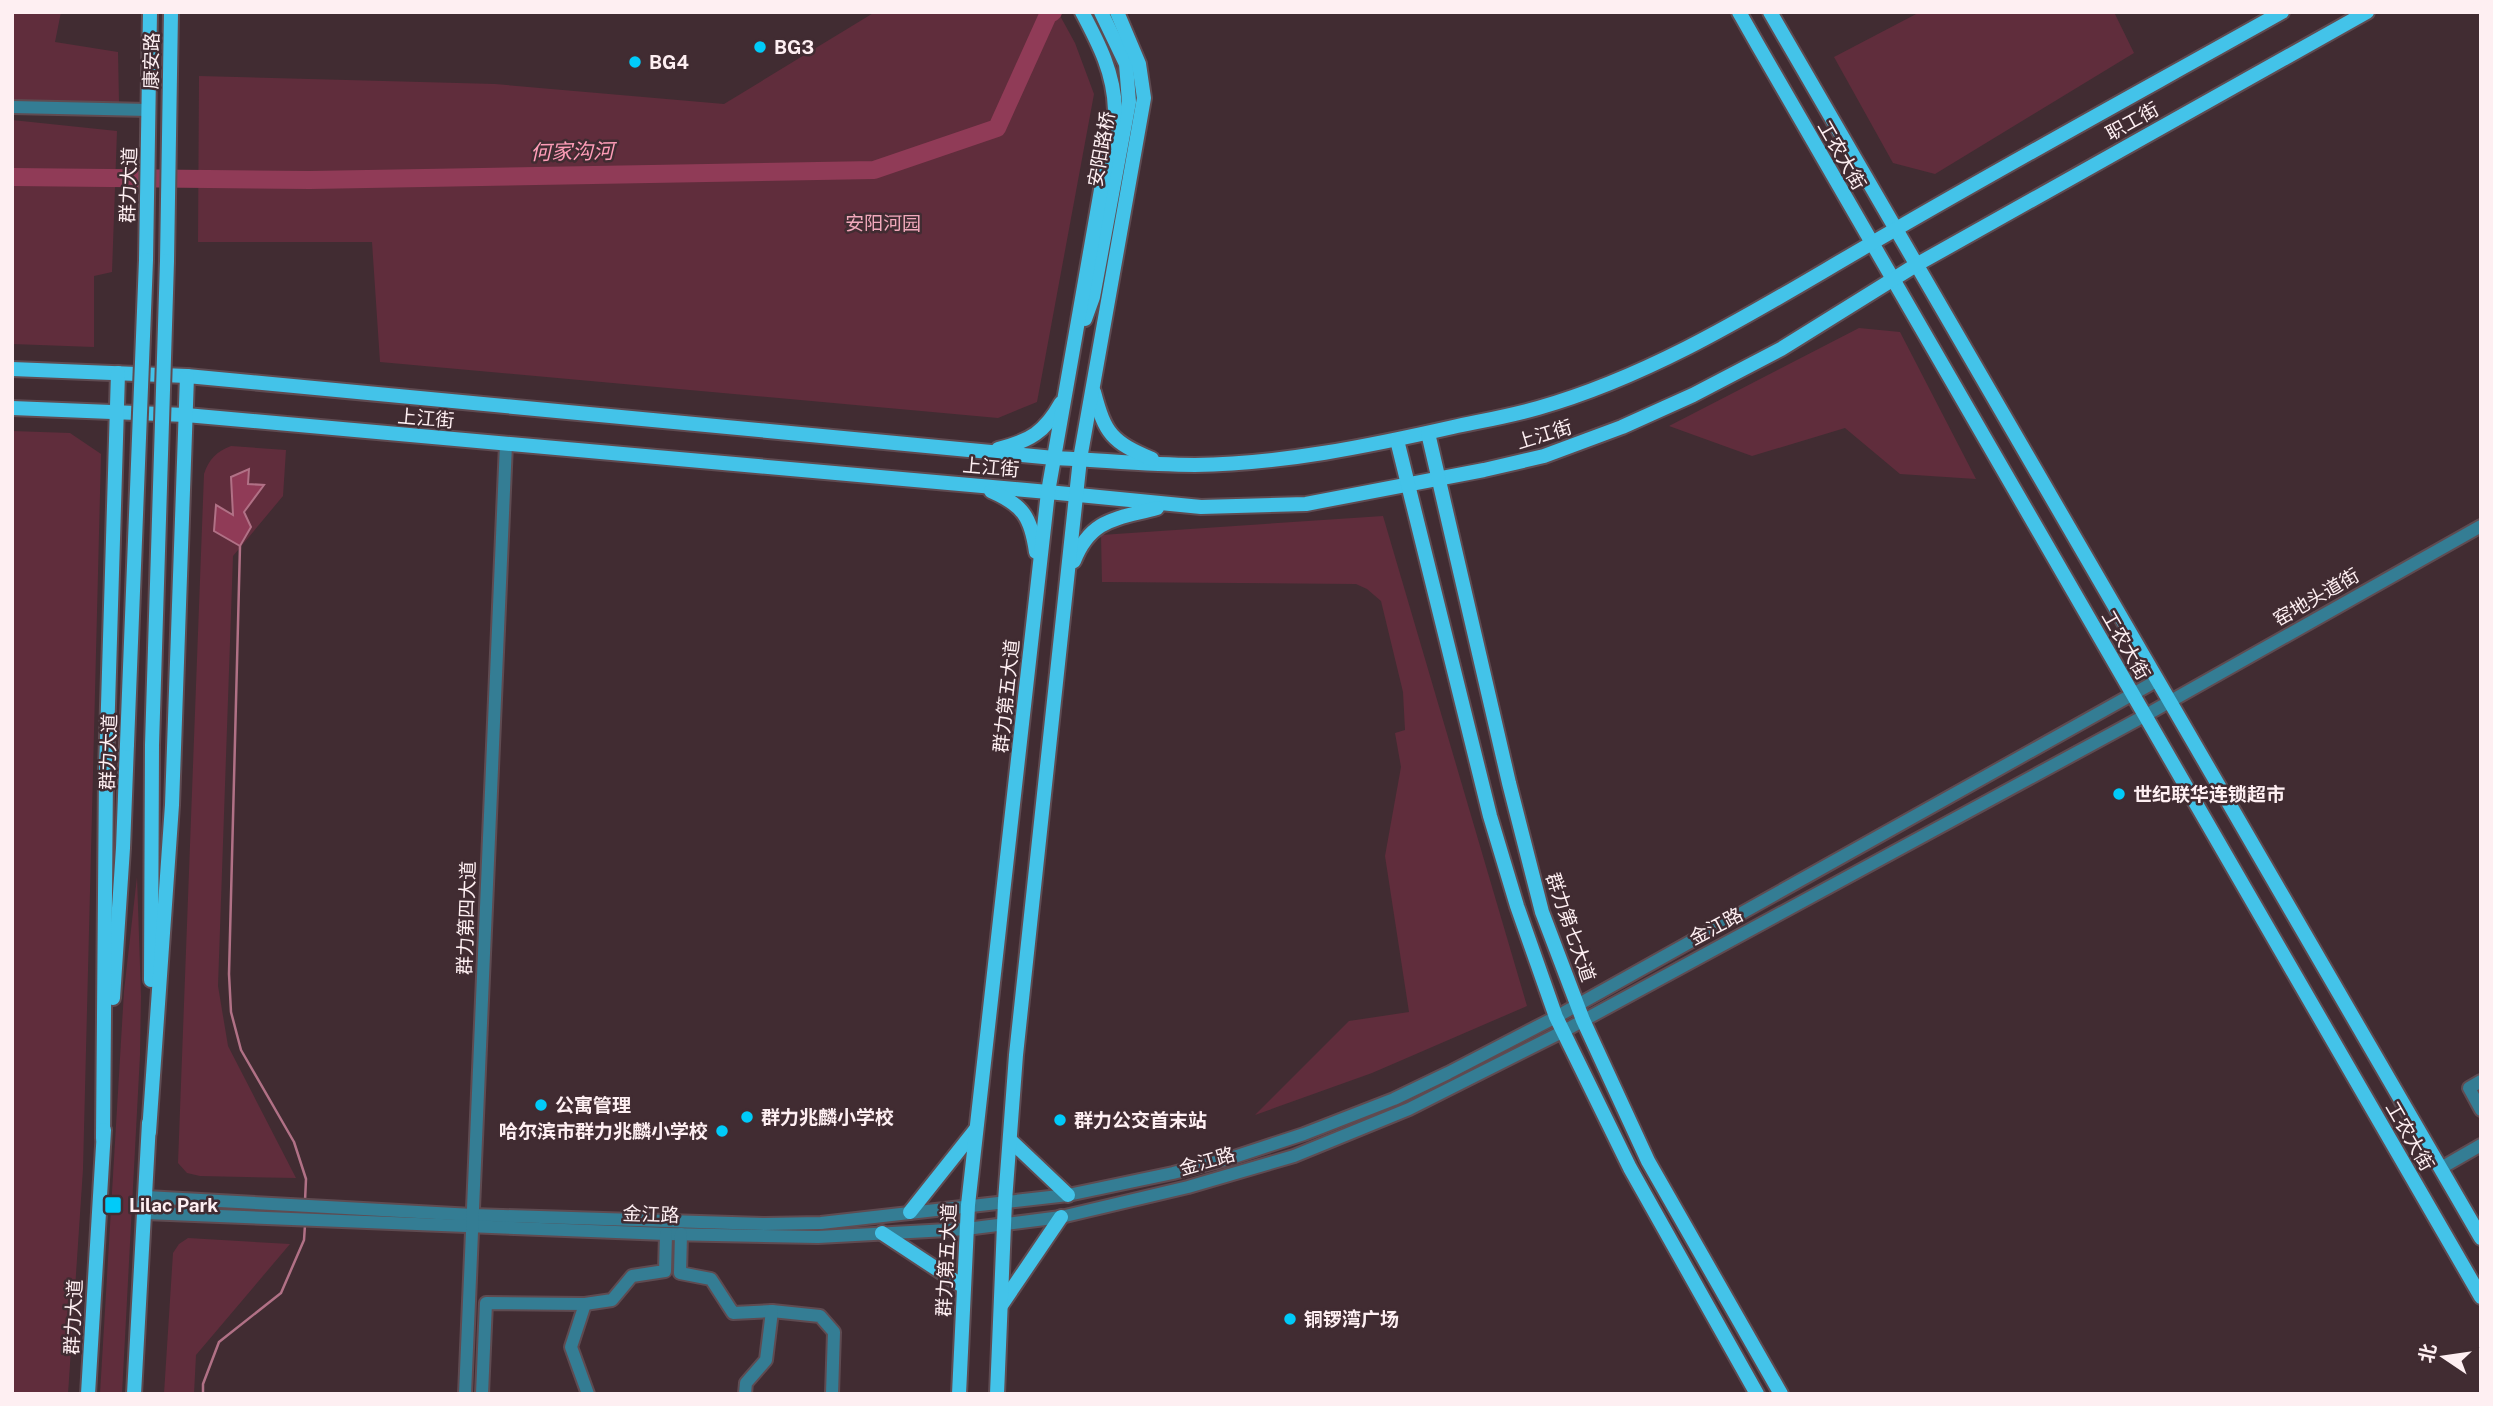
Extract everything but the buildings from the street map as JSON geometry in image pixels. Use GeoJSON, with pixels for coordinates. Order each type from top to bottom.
{"type":"FeatureCollection","features":[{"type":"Feature","properties":{"kind":"main road","name":"康安路"},"geometry":{"type":"LineString","coordinates":[[149,110],[150,12]]}},
{"type":"Feature","properties":{"kind":"main road","name":"康安路"},"geometry":{"type":"LineString","coordinates":[[170,110],[171,12]]}},
{"type":"Feature","properties":{"kind":"main road","name":"群力第五大道"},"geometry":{"type":"LineString","coordinates":[[959,1394],[968,1205],[1048,492],[1115,110],[1111,75],[1082,12]]}},
{"type":"Feature","properties":{"kind":"main road","name":"安阳路桥"},"geometry":{"type":"LineString","coordinates":[[1072,356],[1093,297],[1129,102],[1126,64],[1101,12]]}},
{"type":"Feature","properties":{"kind":"main road"},"geometry":{"type":"LineString","coordinates":[[997,1394],[1016,1055],[1080,459],[1143,108],[1139,64],[1117,12]]}},
{"type":"Feature","properties":{"kind":"main road","name":"工农大街"},"geometry":{"type":"LineString","coordinates":[[1739,12],[1891,281],[2146,715],[2481,1297]]}},
{"type":"Feature","properties":{"kind":"main road","name":"工农大街"},"geometry":{"type":"LineString","coordinates":[[1770,12],[2481,1238]]}},
{"type":"Feature","properties":{"kind":"main road","name":"职工街"},"geometry":{"type":"LineString","coordinates":[[1895,229],[2282,12]]}},
{"type":"Feature","properties":{"kind":"main road","name":"职工街"},"geometry":{"type":"LineString","coordinates":[[1916,265],[2367,12]]}},
{"type":"Feature","properties":{"kind":"main road","name":"群力大道"},"geometry":{"type":"LineString","coordinates":[[88,1394],[123,848],[146,260],[149,110]]}},
{"type":"Feature","properties":{"kind":"main road","name":"群力大道"},"geometry":{"type":"LineString","coordinates":[[134,1394],[149,1132],[152,745],[170,110]]}},
{"type":"Feature","properties":{"kind":"main road","name":"上江街"},"geometry":{"type":"LineString","coordinates":[[12,369],[187,376],[1054,458],[1193,465],[1262,461],[1397,440],[1537,408],[1602,386],[1701,341],[1895,229]]}},
{"type":"Feature","properties":{"kind":"main road","name":"上江街"},"geometry":{"type":"LineString","coordinates":[[12,408],[186,415],[1167,505],[1244,507],[1306,504],[1437,480],[1544,456],[1622,427],[1693,395],[1781,349],[1916,265]]}},
{"type":"Feature","properties":{"kind":"main road"},"geometry":{"type":"LineString","coordinates":[[103,1138],[106,772],[118,373]]}},
{"type":"Feature","properties":{"kind":"main road"},"geometry":{"type":"LineString","coordinates":[[149,1132],[172,805],[187,376]]}},
{"type":"Feature","properties":{"kind":"main road"},"geometry":{"type":"LineString","coordinates":[[1093,386],[1100,415],[1111,436],[1132,450],[1163,464]]}},
{"type":"Feature","properties":{"kind":"main road"},"geometry":{"type":"LineString","coordinates":[[988,452],[1020,444],[1040,432],[1065,396]]}},
{"type":"Feature","properties":{"kind":"main road","name":"群力第七大道"},"geometry":{"type":"LineString","coordinates":[[1428,433],[1508,783],[1542,912],[1583,1020],[1648,1161],[1781,1394]]}},
{"type":"Feature","properties":{"kind":"main road"},"geometry":{"type":"LineString","coordinates":[[1397,440],[1490,816],[1517,906],[1556,1017],[1630,1168],[1757,1394]]}},
{"type":"Feature","properties":{"kind":"main road"},"geometry":{"type":"LineString","coordinates":[[981,486],[1021,508],[1034,536],[1039,570]]}},
{"type":"Feature","properties":{"kind":"main road"},"geometry":{"type":"LineString","coordinates":[[1067,579],[1079,547],[1090,532],[1102,523],[1167,505]]}},
{"type":"Feature","properties":{"kind":"main road"},"geometry":{"type":"LineString","coordinates":[[910,1212],[977,1128]]}},
{"type":"Feature","properties":{"kind":"main road"},"geometry":{"type":"LineString","coordinates":[[1010,1140],[1068,1195]]}},
{"type":"Feature","properties":{"kind":"main road"},"geometry":{"type":"LineString","coordinates":[[1001,1305],[1061,1217]]}},
{"type":"Feature","properties":{"kind":"main road"},"geometry":{"type":"LineString","coordinates":[[882,1233],[964,1287]]}},
{"type":"Feature","properties":{"kind":"street"},"geometry":{"type":"LineString","coordinates":[[12,107],[149,110]]}},
{"type":"Feature","properties":{"kind":"street","name":"群力第四大道"},"geometry":{"type":"LineString","coordinates":[[464,1394],[506,444]]}},
{"type":"Feature","properties":{"kind":"street","name":"窑地头道街"},"geometry":{"type":"LineString","coordinates":[[2171,702],[2481,526]]}},
{"type":"Feature","properties":{"kind":"street","name":"金江路"},"geometry":{"type":"LineString","coordinates":[[472,1221],[821,1223],[1068,1195],[1196,1167],[1304,1134],[1394,1099],[1556,1017],[2158,680]]}},
{"type":"Feature","properties":{"kind":"street","name":"金江路"},"geometry":{"type":"LineString","coordinates":[[145,1213],[290,1212],[666,1234],[818,1237],[1005,1225],[1061,1217],[1188,1188],[1294,1156],[1409,1109],[1562,1032],[2171,702]]}},
{"type":"Feature","properties":{"kind":"street"},"geometry":{"type":"LineString","coordinates":[[2481,1081],[2469,1088],[2481,1110]]}},
{"type":"Feature","properties":{"kind":"street"},"geometry":{"type":"LineString","coordinates":[[2441,1168],[2481,1145]]}},
{"type":"Feature","properties":{"kind":"street","name":"金江路"},"geometry":{"type":"LineString","coordinates":[[146,1197],[290,1212]]}},
{"type":"Feature","properties":{"kind":"street"},"geometry":{"type":"LineString","coordinates":[[482,1394],[486,1303],[585,1304],[612,1300],[632,1276],[665,1271],[666,1234]]}},
{"type":"Feature","properties":{"kind":"street"},"geometry":{"type":"LineString","coordinates":[[681,1234],[680,1273],[711,1279],[733,1313],[772,1311],[820,1316],[834,1332],[832,1394]]}},
{"type":"Feature","properties":{"kind":"street"},"geometry":{"type":"LineString","coordinates":[[585,1304],[571,1347],[588,1394]]}},
{"type":"Feature","properties":{"kind":"street"},"geometry":{"type":"LineString","coordinates":[[745,1394],[746,1383],[765,1360],[772,1311]]}},
{"type":"Feature","properties":{"kind":"green space"},"geometry":{"type":"Polygon","coordinates":[[[12,12],[61,12],[55,42],[118,52],[119,102],[113,106],[12,102],[12,12]]]}},
{"type":"Feature","properties":{"kind":"green space","name":"安阳河园"},"geometry":{"type":"Polygon","coordinates":[[[875,12],[1058,12],[1075,43],[1094,94],[1037,402],[998,418],[380,362],[372,242],[198,242],[199,76],[495,84],[724,104],[875,12]]]}},
{"type":"Feature","properties":{"kind":"green space"},"geometry":{"type":"Polygon","coordinates":[[[1920,12],[2114,12],[2134,53],[1935,174],[1893,163],[1834,57],[1920,12]]]}},
{"type":"Feature","properties":{"kind":"green space"},"geometry":{"type":"Polygon","coordinates":[[[12,120],[117,131],[112,272],[94,276],[94,347],[12,344],[12,120]]]}},
{"type":"Feature","properties":{"kind":"green space"},"geometry":{"type":"Polygon","coordinates":[[[1859,328],[1900,332],[1976,479],[1900,474],[1845,428],[1752,456],[1669,426],[1859,328]]]}},
{"type":"Feature","properties":{"kind":"green space"},"geometry":{"type":"Polygon","coordinates":[[[12,431],[70,433],[101,454],[83,1169],[68,1394],[12,1394],[12,431]]]}},
{"type":"Feature","properties":{"kind":"green space"},"geometry":{"type":"Polygon","coordinates":[[[231,446],[286,450],[283,496],[233,556],[218,986],[228,1046],[296,1178],[200,1176],[187,1173],[178,1163],[204,474],[214,457],[231,446]]]}},
{"type":"Feature","properties":{"kind":"green space"},"geometry":{"type":"Polygon","coordinates":[[[1383,516],[1527,1006],[1372,1073],[1255,1115],[1349,1021],[1409,1012],[1385,856],[1401,767],[1395,733],[1405,730],[1403,692],[1381,601],[1356,584],[1102,582],[1101,535],[1383,516]]]}},
{"type":"Feature","properties":{"kind":"green space"},"geometry":{"type":"Polygon","coordinates":[[[137,877],[140,1055],[122,1394],[100,1394],[124,991],[137,877]]]}},
{"type":"Feature","properties":{"kind":"green space"},"geometry":{"type":"Polygon","coordinates":[[[188,1238],[290,1244],[196,1355],[194,1394],[164,1394],[173,1253],[179,1244],[188,1238]]]}},
{"type":"Feature","properties":{"kind":"shaded area"},"geometry":{"type":"Polygon","coordinates":[[[249,469],[248,484],[264,485],[244,512],[251,527],[240,546],[214,531],[216,505],[233,515],[231,477],[249,469]]]}},
{"type":"Feature","properties":{"kind":"waterway","name":"何家沟河"},"geometry":{"type":"LineString","coordinates":[[12,177],[310,180],[874,170],[997,128],[1048,15],[1053,12]]}},
{"type":"Feature","properties":{"kind":"waterway"},"geometry":{"type":"LineString","coordinates":[[240,546],[229,974],[231,1012],[241,1050],[294,1142],[306,1179],[305,1201]]}},
{"type":"Feature","properties":{"kind":"waterway"},"geometry":{"type":"LineString","coordinates":[[203,1394],[203,1384],[219,1342],[281,1293],[304,1240],[305,1225]]}},
{"type":"Feature","properties":{"kind":"place","name":"BG3"},"geometry":{"type":"Point","coordinates":[760,47]}},
{"type":"Feature","properties":{"kind":"place","name":"BG4"},"geometry":{"type":"Point","coordinates":[635,62]}},
{"type":"Feature","properties":{"kind":"place","name":"世纪联华连锁超市"},"geometry":{"type":"Point","coordinates":[2119,794]}},
{"type":"Feature","properties":{"kind":"place","name":"公寓管理"},"geometry":{"type":"Point","coordinates":[541,1105]}},
{"type":"Feature","properties":{"kind":"place","name":"群力兆麟小学校"},"geometry":{"type":"Point","coordinates":[747,1117]}},
{"type":"Feature","properties":{"kind":"place","name":"群力公交首末站"},"geometry":{"type":"Point","coordinates":[1060,1120]}},
{"type":"Feature","properties":{"kind":"place","name":"哈尔滨市群力兆麟小学校"},"geometry":{"type":"Point","coordinates":[722,1131]}},
{"type":"Feature","properties":{"kind":"place","name":"Lilac Park"},"geometry":{"type":"Point","coordinates":[113,1205]}},
{"type":"Feature","properties":{"kind":"place","name":"铜锣湾广场"},"geometry":{"type":"Point","coordinates":[1290,1319]}}]}
